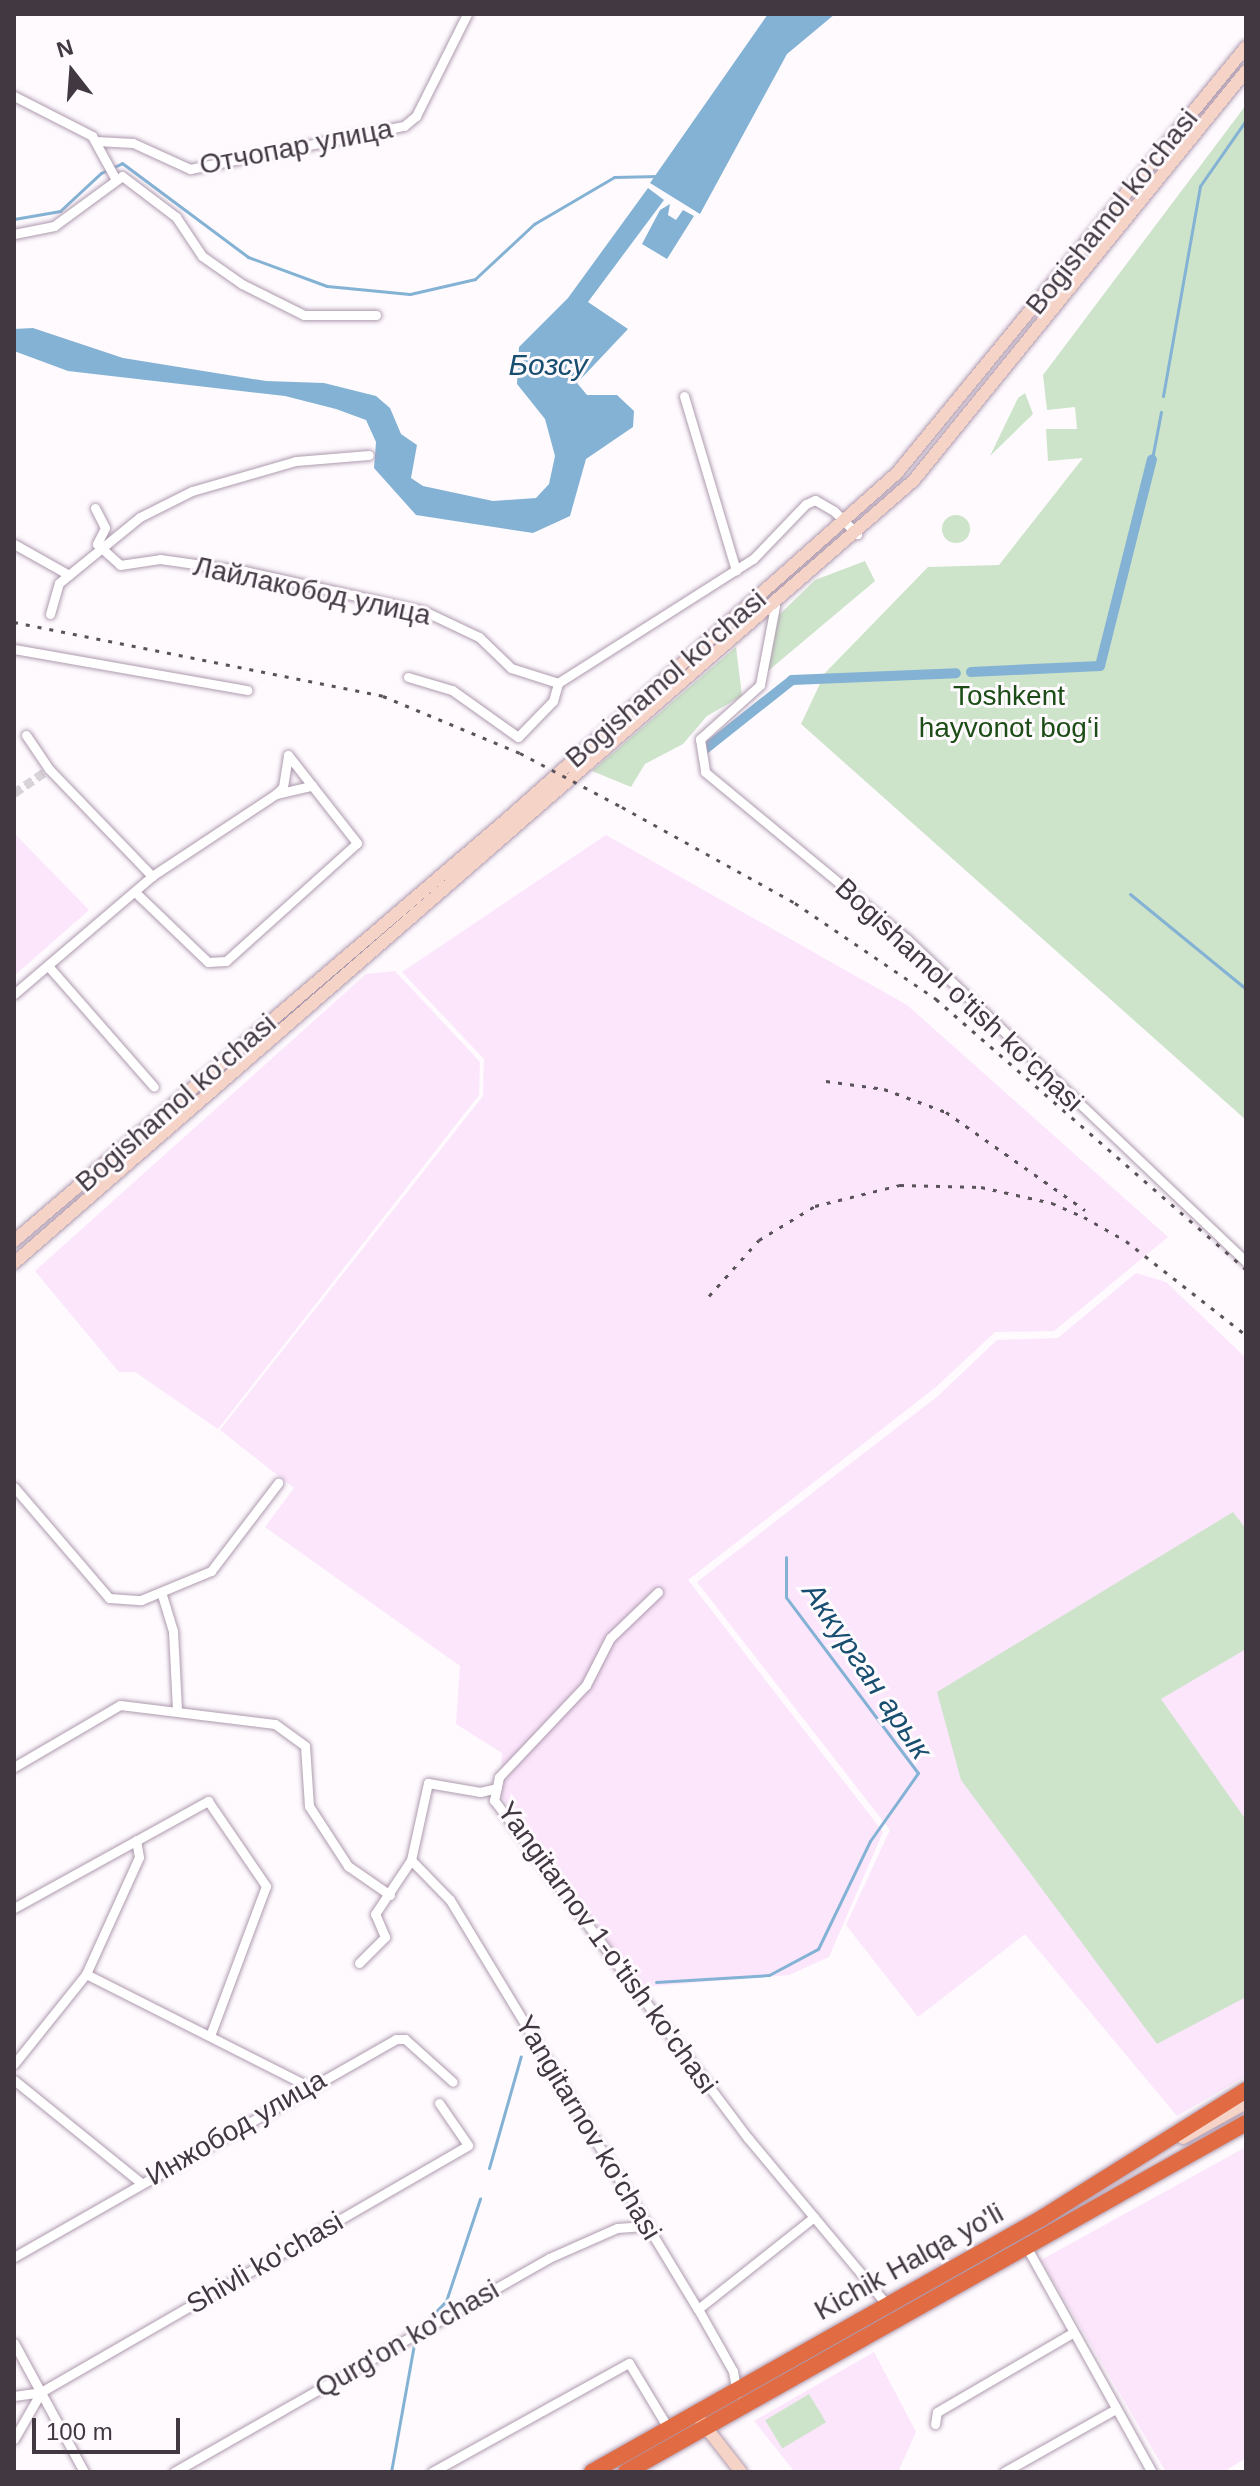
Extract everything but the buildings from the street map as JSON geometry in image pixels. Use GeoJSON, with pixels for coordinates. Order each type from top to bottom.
{"type":"FeatureCollection","features":[{"type":"Feature","properties":{"kind":"highway","name":"Kichik Halqa yo'li"},"geometry":{"type":"LineString","coordinates":[[626,2472],[742,2408],[1022,2239],[1062,2206],[1246,2090]]}},
{"type":"Feature","properties":{"kind":"highway","name":"Kichik Halqa yo'li"},"geometry":{"type":"LineString","coordinates":[[592,2472],[887,2305],[1246,2123]]}},
{"type":"Feature","properties":{"kind":"main road","name":"Bogishamol ko'chasi"},"geometry":{"type":"LineString","coordinates":[[14,1263],[129,1153],[845,521],[924,443],[1246,47]]}},
{"type":"Feature","properties":{"kind":"main road","name":"Bogishamol ko'chasi"},"geometry":{"type":"LineString","coordinates":[[14,1241],[129,1153],[857,534],[939,454],[1246,71]]}},
{"type":"Feature","properties":{"kind":"main road"},"geometry":{"type":"LineString","coordinates":[[1215,85],[1227,95]]}},
{"type":"Feature","properties":{"kind":"main road"},"geometry":{"type":"LineString","coordinates":[[29,1228],[40,1240]]}},
{"type":"Feature","properties":{"kind":"main road"},"geometry":{"type":"LineString","coordinates":[[1062,2206],[1246,2103]]}},
{"type":"Feature","properties":{"kind":"main road"},"geometry":{"type":"LineString","coordinates":[[696,2412],[741,2472]]}},
{"type":"Feature","properties":{"kind":"street","name":"Отчопар улица"},"geometry":{"type":"LineString","coordinates":[[14,96],[96,141],[133,143],[190,169],[404,126],[416,116],[456,44],[467,14]]}},
{"type":"Feature","properties":{"kind":"street"},"geometry":{"type":"LineString","coordinates":[[96,141],[115,178]]}},
{"type":"Feature","properties":{"kind":"street"},"geometry":{"type":"LineString","coordinates":[[14,234],[62,222],[115,178],[128,178],[176,217],[202,256],[242,284],[304,315],[376,315]]}},
{"type":"Feature","properties":{"kind":"street"},"geometry":{"type":"LineString","coordinates":[[684,396],[736,570]]}},
{"type":"Feature","properties":{"kind":"street"},"geometry":{"type":"LineString","coordinates":[[50,614],[59,583],[140,517],[192,491],[296,461],[369,455]]}},
{"type":"Feature","properties":{"kind":"street"},"geometry":{"type":"LineString","coordinates":[[408,677],[456,692],[514,737],[542,715],[558,683],[736,570],[806,504],[815,500],[845,521],[857,534]]}},
{"type":"Feature","properties":{"kind":"street"},"geometry":{"type":"LineString","coordinates":[[95,508],[105,528],[97,544],[101,550]]}},
{"type":"Feature","properties":{"kind":"street"},"geometry":{"type":"LineString","coordinates":[[14,544],[69,575]]}},
{"type":"Feature","properties":{"kind":"street","name":"Лайлакобод улица"},"geometry":{"type":"LineString","coordinates":[[101,550],[120,565],[160,559],[244,571],[424,611],[479,637],[511,668],[558,683]]}},
{"type":"Feature","properties":{"kind":"street","name":"Bogishamol o'tish ko'chasi"},"geometry":{"type":"LineString","coordinates":[[775,606],[760,685],[700,739],[705,772],[907,939],[1246,1262]]}},
{"type":"Feature","properties":{"kind":"street"},"geometry":{"type":"LineString","coordinates":[[14,652],[247,690]]}},
{"type":"Feature","properties":{"kind":"street"},"geometry":{"type":"LineString","coordinates":[[26,735],[49,769],[152,876]]}},
{"type":"Feature","properties":{"kind":"street"},"geometry":{"type":"LineString","coordinates":[[14,994],[152,876],[276,794],[283,787],[288,755],[357,843],[226,961],[208,962],[135,892]]}},
{"type":"Feature","properties":{"kind":"street"},"geometry":{"type":"LineString","coordinates":[[276,794],[312,786]]}},
{"type":"Feature","properties":{"kind":"street"},"geometry":{"type":"LineString","coordinates":[[49,967],[154,1087]]}},
{"type":"Feature","properties":{"kind":"street"},"geometry":{"type":"LineString","coordinates":[[14,1487],[109,1598],[162,1595],[211,1571],[278,1483]]}},
{"type":"Feature","properties":{"kind":"street","name":"Yangitarnov 1-o'tish ko'chasi"},"geometry":{"type":"LineString","coordinates":[[658,1592],[610,1638],[586,1685],[499,1777],[496,1804],[814,2217],[887,2305]]}},
{"type":"Feature","properties":{"kind":"street"},"geometry":{"type":"LineString","coordinates":[[162,1595],[173,1631],[177,1710]]}},
{"type":"Feature","properties":{"kind":"street"},"geometry":{"type":"LineString","coordinates":[[14,1767],[120,1705],[275,1724],[305,1746],[313,1813],[351,1869],[390,1895]]}},
{"type":"Feature","properties":{"kind":"street"},"geometry":{"type":"LineString","coordinates":[[359,1963],[385,1937],[375,1914],[411,1860],[431,1782],[480,1792],[497,1788]]}},
{"type":"Feature","properties":{"kind":"street"},"geometry":{"type":"LineString","coordinates":[[14,1908],[208,1801],[266,1886],[210,2036]]}},
{"type":"Feature","properties":{"kind":"street"},"geometry":{"type":"LineString","coordinates":[[14,2064],[86,1974],[139,1857],[136,1840]]}},
{"type":"Feature","properties":{"kind":"street","name":"Yangitarnov ko'chasi"},"geometry":{"type":"LineString","coordinates":[[411,1860],[450,1900],[648,2226],[733,2371],[742,2408]]}},
{"type":"Feature","properties":{"kind":"street"},"geometry":{"type":"LineString","coordinates":[[86,1974],[308,2086]]}},
{"type":"Feature","properties":{"kind":"street","name":"Инжобод улица"},"geometry":{"type":"LineString","coordinates":[[14,2257],[308,2086],[405,2039],[453,2082]]}},
{"type":"Feature","properties":{"kind":"street"},"geometry":{"type":"LineString","coordinates":[[14,2080],[140,2182]]}},
{"type":"Feature","properties":{"kind":"street","name":"Shivli ko'chasi"},"geometry":{"type":"LineString","coordinates":[[14,2396],[41,2392],[468,2145],[439,2103]]}},
{"type":"Feature","properties":{"kind":"street"},"geometry":{"type":"LineString","coordinates":[[698,2309],[814,2217]]}},
{"type":"Feature","properties":{"kind":"street","name":"Qurg'on ko'chasi"},"geometry":{"type":"LineString","coordinates":[[174,2472],[549,2258],[617,2228],[648,2226]]}},
{"type":"Feature","properties":{"kind":"street"},"geometry":{"type":"LineString","coordinates":[[1022,2239],[1152,2472]]}},
{"type":"Feature","properties":{"kind":"street"},"geometry":{"type":"LineString","coordinates":[[935,2424],[937,2412],[1072,2333]]}},
{"type":"Feature","properties":{"kind":"street"},"geometry":{"type":"LineString","coordinates":[[14,2343],[84,2472]]}},
{"type":"Feature","properties":{"kind":"street"},"geometry":{"type":"LineString","coordinates":[[432,2472],[629,2363],[668,2428]]}},
{"type":"Feature","properties":{"kind":"street"},"geometry":{"type":"LineString","coordinates":[[14,2439],[41,2392]]}},
{"type":"Feature","properties":{"kind":"street"},"geometry":{"type":"LineString","coordinates":[[1004,2472],[1116,2409]]}},
{"type":"Feature","properties":{"kind":"shaded area"},"geometry":{"type":"Polygon","coordinates":[[[14,833],[89,910],[14,976],[14,833]]]}},
{"type":"Feature","properties":{"kind":"shaded area"},"geometry":{"type":"Polygon","coordinates":[[[606,835],[907,1005],[1168,1237],[1054,1331],[995,1332],[936,1387],[688,1580],[883,1832],[829,1957],[789,1975],[641,1987],[500,1794],[502,1753],[456,1724],[460,1666],[265,1527],[294,1488],[220,1430],[483,1096],[484,1059],[402,972],[606,835]]]}},
{"type":"Feature","properties":{"kind":"shaded area"},"geometry":{"type":"Polygon","coordinates":[[[395,971],[480,1062],[479,1095],[218,1429],[135,1372],[119,1372],[35,1271],[366,974],[395,971]]]}},
{"type":"Feature","properties":{"kind":"shaded area"},"geometry":{"type":"Polygon","coordinates":[[[1136,1273],[1166,1282],[1246,1358],[1246,2076],[1177,2116],[1025,1934],[918,2017],[846,1925],[890,1830],[697,1582],[938,1396],[997,1340],[1058,1338],[1136,1273]]]}},
{"type":"Feature","properties":{"kind":"shaded area"},"geometry":{"type":"Polygon","coordinates":[[[1246,2147],[1246,2458],[1223,2472],[1166,2472],[1041,2260],[1246,2147]]]}},
{"type":"Feature","properties":{"kind":"shaded area"},"geometry":{"type":"Polygon","coordinates":[[[874,2352],[916,2432],[898,2472],[795,2472],[754,2421],[874,2352]]]}},
{"type":"Feature","properties":{"kind":"green space","name":"Toshkent hayvonot bogʻi"},"geometry":{"type":"Polygon","coordinates":[[[1246,105],[1246,1120],[801,724],[825,673],[928,567],[999,565],[1083,458],[1048,461],[1046,429],[1077,429],[1075,407],[1047,410],[1043,375],[1246,105]]]}},
{"type":"Feature","properties":{"kind":"green space"},"geometry":{"type":"Polygon","coordinates":[[[1025,393],[1033,414],[990,456],[1018,398],[1025,393]]]}},
{"type":"Feature","properties":{"kind":"green space"},"geometry":{"type":"Polygon","coordinates":[[[956,515],[966,519],[970,529],[966,539],[956,543],[946,539],[942,529],[946,519],[956,515]]]}},
{"type":"Feature","properties":{"kind":"green space"},"geometry":{"type":"Polygon","coordinates":[[[865,561],[875,581],[768,671],[779,615],[815,580],[865,561]]]}},
{"type":"Feature","properties":{"kind":"green space"},"geometry":{"type":"Polygon","coordinates":[[[736,647],[742,696],[707,716],[683,744],[645,764],[631,787],[592,771],[736,647]]]}},
{"type":"Feature","properties":{"kind":"green space"},"geometry":{"type":"Polygon","coordinates":[[[1233,1512],[1246,1529],[1246,1649],[1161,1699],[1246,1820],[1246,1997],[1157,2044],[961,1780],[937,1692],[1233,1512]]]}},
{"type":"Feature","properties":{"kind":"green space"},"geometry":{"type":"Polygon","coordinates":[[[809,2394],[826,2422],[782,2449],[765,2420],[809,2394]]]}},
{"type":"Feature","properties":{"kind":"water"},"geometry":{"type":"Polygon","coordinates":[[[768,14],[835,14],[787,54],[700,214],[650,183],[768,14]]]}},
{"type":"Feature","properties":{"kind":"water","name":"Бозсу"},"geometry":{"type":"Polygon","coordinates":[[[648,188],[664,200],[588,302],[628,329],[577,383],[587,395],[617,395],[634,411],[633,427],[586,459],[570,516],[533,533],[416,515],[374,468],[376,442],[366,420],[336,409],[285,396],[68,371],[14,351],[14,329],[33,328],[123,358],[266,381],[324,383],[376,396],[390,408],[401,434],[417,445],[411,478],[423,486],[493,501],[536,498],[549,484],[555,456],[545,419],[517,384],[519,347],[568,298],[648,188]]]}},
{"type":"Feature","properties":{"kind":"water"},"geometry":{"type":"Polygon","coordinates":[[[670,204],[668,215],[676,220],[683,210],[694,216],[667,259],[642,244],[660,210],[670,204]]]}},
{"type":"Feature","properties":{"kind":"waterway","name":"Аккурган арык"},"geometry":{"type":"LineString","coordinates":[[1163,396],[1200,186],[1246,120]]}},
{"type":"Feature","properties":{"kind":"waterway"},"geometry":{"type":"LineString","coordinates":[[14,219],[60,211],[101,173],[122,163],[248,257],[327,286],[410,294],[475,279],[534,224],[614,177],[658,176]]}},
{"type":"Feature","properties":{"kind":"waterway","name":"Аккурган арык"},"geometry":{"type":"LineString","coordinates":[[1152,459],[1161,412]]}},
{"type":"Feature","properties":{"kind":"waterway"},"geometry":{"type":"LineString","coordinates":[[971,672],[1100,666],[1152,459]]}},
{"type":"Feature","properties":{"kind":"waterway"},"geometry":{"type":"LineString","coordinates":[[705,749],[792,680],[956,673]]}},
{"type":"Feature","properties":{"kind":"waterway"},"geometry":{"type":"LineString","coordinates":[[1130,894],[1246,989]]}},
{"type":"Feature","properties":{"kind":"waterway","name":"Аккурган арык"},"geometry":{"type":"LineString","coordinates":[[656,1982],[769,1975],[818,1949],[870,1841],[918,1773],[786,1597],[786,1557]]}},
{"type":"Feature","properties":{"kind":"waterway","name":"Аккурган арык"},"geometry":{"type":"LineString","coordinates":[[489,2168],[521,2056]]}},
{"type":"Feature","properties":{"kind":"waterway","name":"Аккурган арык"},"geometry":{"type":"LineString","coordinates":[[420,2328],[446,2301],[480,2199]]}},
{"type":"Feature","properties":{"kind":"waterway","name":"Аккурган арык"},"geometry":{"type":"LineString","coordinates":[[391,2472],[415,2338]]}},
{"type":"Feature","properties":{"kind":"tunnel"},"geometry":{"type":"LineString","coordinates":[[14,793],[49,769]]}},
{"type":"Feature","properties":{"kind":"railway"},"geometry":{"type":"LineString","coordinates":[[14,622],[383,696],[520,753],[795,903],[936,999],[1246,1269]]}},
{"type":"Feature","properties":{"kind":"railway"},"geometry":{"type":"LineString","coordinates":[[826,1081],[884,1089],[946,1112],[1085,1210]]}},
{"type":"Feature","properties":{"kind":"railway"},"geometry":{"type":"LineString","coordinates":[[709,1296],[759,1240],[815,1206],[900,1185],[981,1187],[1052,1203],[1084,1217],[1126,1241],[1246,1335]]}}]}
